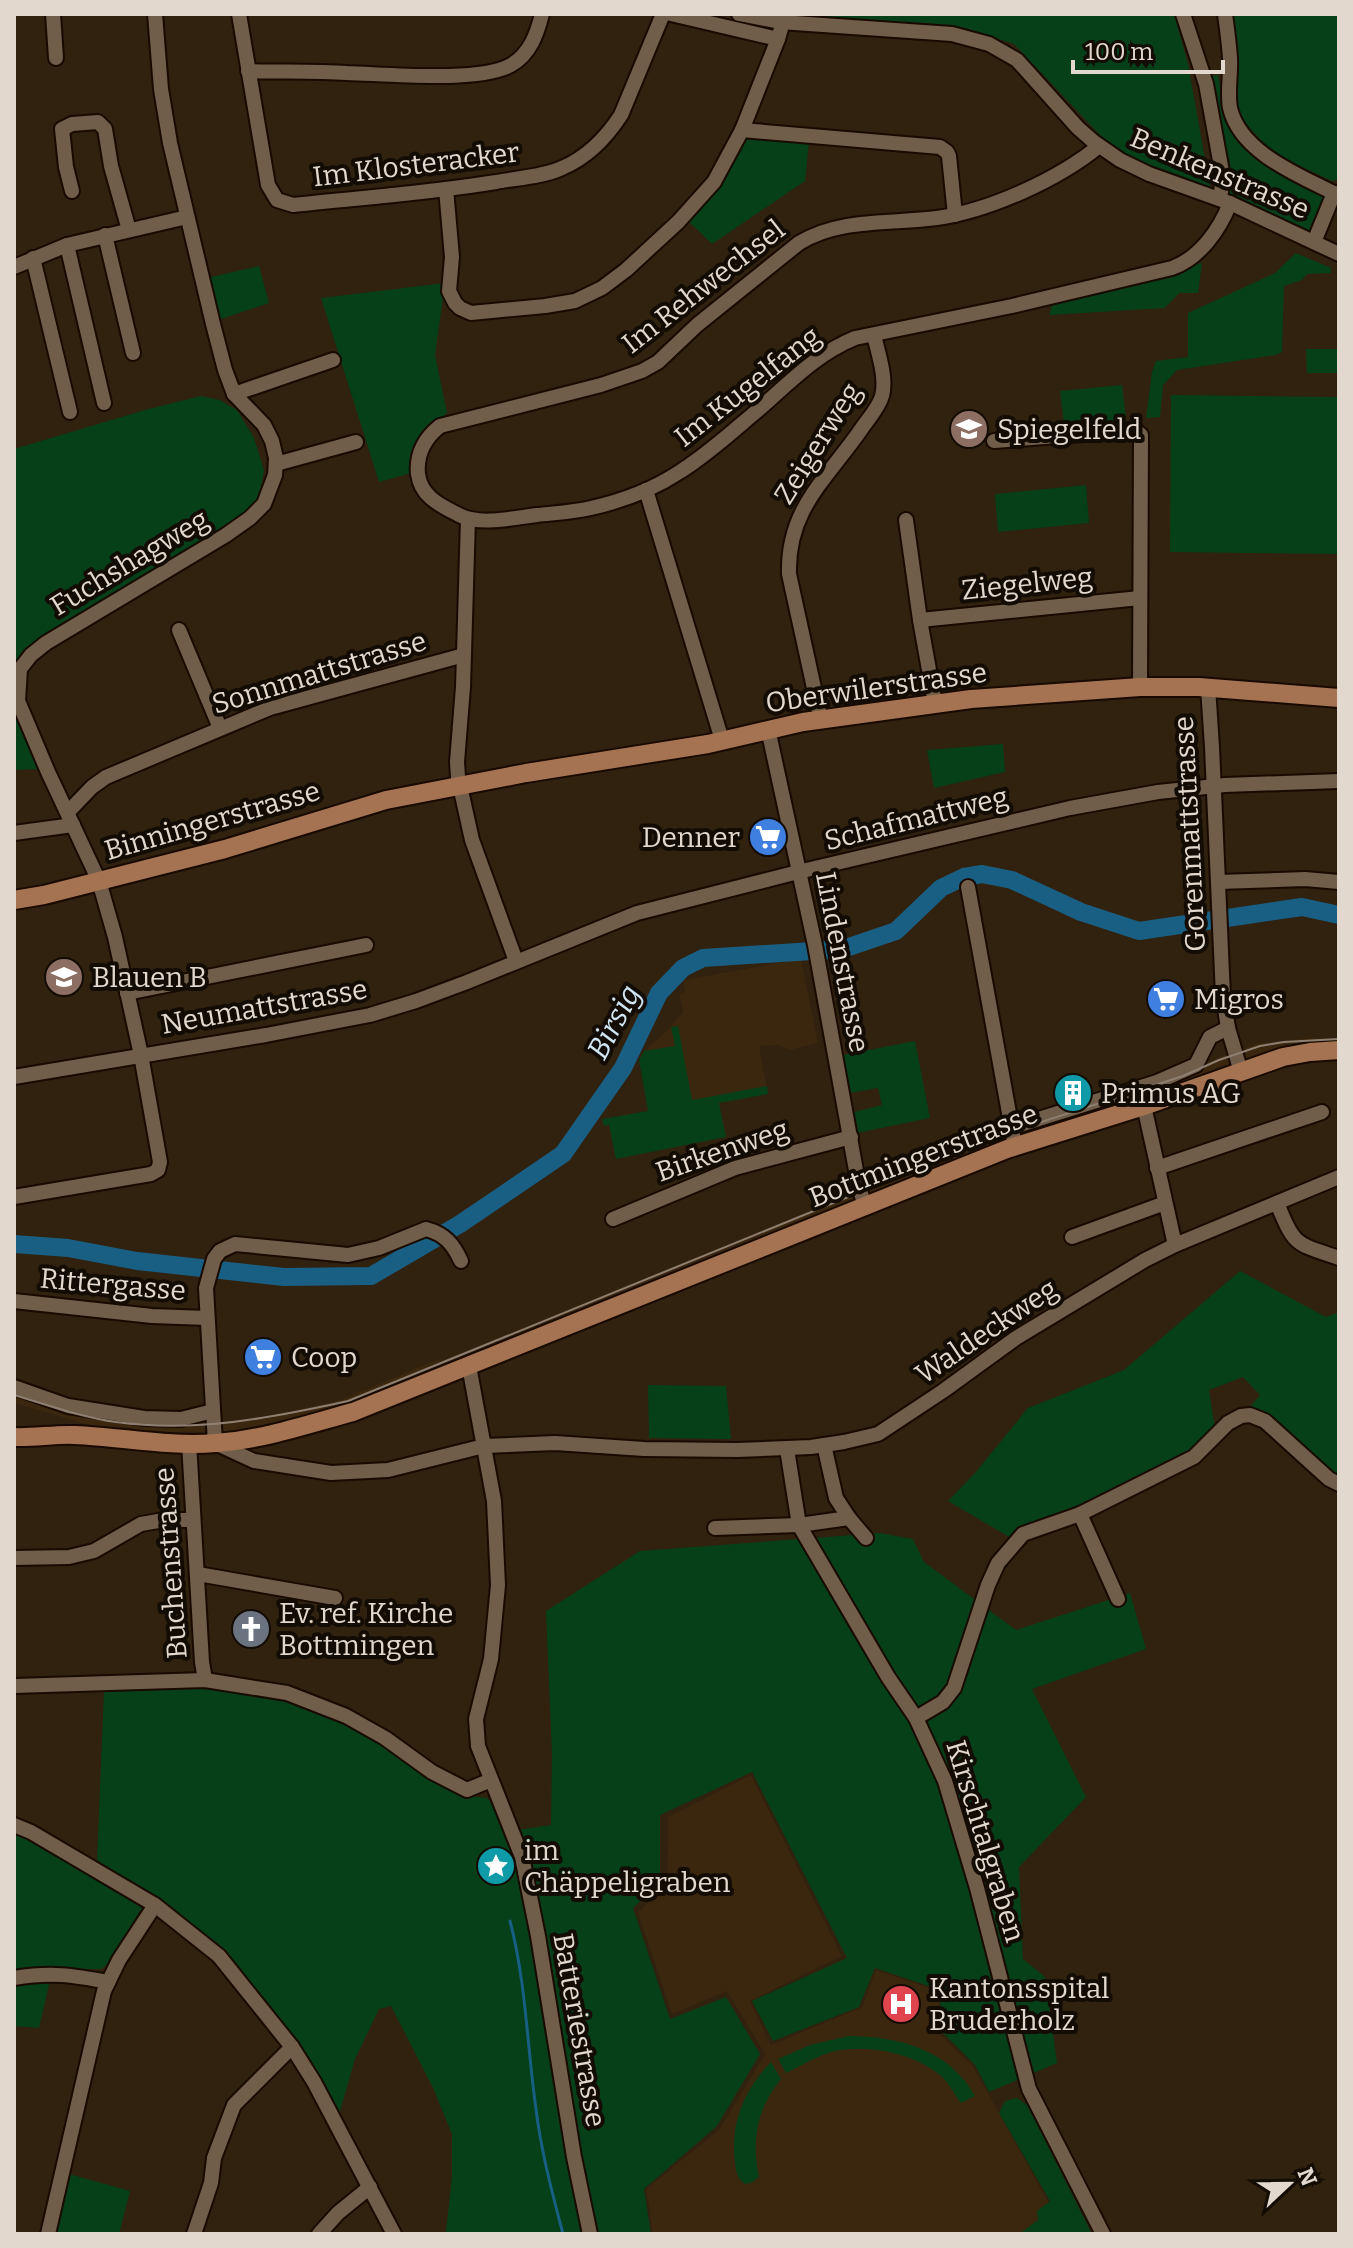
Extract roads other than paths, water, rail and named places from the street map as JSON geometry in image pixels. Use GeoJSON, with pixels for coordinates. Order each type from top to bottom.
{"type":"FeatureCollection","features":[{"type":"Feature","properties":{"kind":"main road","name":"Oberwilerstrasse"},"geometry":{"type":"LineString","coordinates":[[426,792],[652,754],[768,729],[935,703],[1140,687],[1208,687],[1339,698]]}},
{"type":"Feature","properties":{"kind":"main road","name":"Binningerstrasse"},"geometry":{"type":"LineString","coordinates":[[14,900],[225,849],[347,811],[426,792]]}},
{"type":"Feature","properties":{"kind":"main road","name":"Bottmingerstrasse"},"geometry":{"type":"LineString","coordinates":[[14,1437],[47,1434],[215,1443],[251,1438],[353,1412],[865,1206],[1012,1137],[1144,1106],[1296,1054],[1339,1050]]}},
{"type":"Feature","properties":{"kind":"street"},"geometry":{"type":"LineString","coordinates":[[53,14],[56,58]]}},
{"type":"Feature","properties":{"kind":"street"},"geometry":{"type":"LineString","coordinates":[[155,14],[161,89],[170,143],[225,370],[234,394],[264,425],[272,441],[276,464],[356,442]]}},
{"type":"Feature","properties":{"kind":"street","name":"Im Klosteracker"},"geometry":{"type":"LineString","coordinates":[[239,14],[268,185],[277,200],[293,205],[446,189],[553,171],[579,159],[593,150],[621,115],[663,14]]}},
{"type":"Feature","properties":{"kind":"street"},"geometry":{"type":"LineString","coordinates":[[248,71],[432,75],[487,73],[514,64],[527,52],[542,14]]}},
{"type":"Feature","properties":{"kind":"street"},"geometry":{"type":"LineString","coordinates":[[671,14],[778,39]]}},
{"type":"Feature","properties":{"kind":"street","name":"Benkenstrasse"},"geometry":{"type":"LineString","coordinates":[[739,14],[783,22],[952,34],[989,44],[1017,60],[1078,128],[1120,160],[1149,174],[1225,201],[1339,254]]}},
{"type":"Feature","properties":{"kind":"street"},"geometry":{"type":"LineString","coordinates":[[1183,14],[1206,84],[1225,201]]}},
{"type":"Feature","properties":{"kind":"street"},"geometry":{"type":"LineString","coordinates":[[1225,14],[1230,60],[1229,102],[1239,128],[1268,159],[1336,191],[1314,242]]}},
{"type":"Feature","properties":{"kind":"street"},"geometry":{"type":"LineString","coordinates":[[446,189],[452,257],[449,291],[460,308],[471,313],[575,301],[608,284],[678,222],[714,182],[742,130],[783,22]]}},
{"type":"Feature","properties":{"kind":"street"},"geometry":{"type":"LineString","coordinates":[[72,191],[62,129],[72,124],[98,122],[105,129],[111,166],[129,230]]}},
{"type":"Feature","properties":{"kind":"street"},"geometry":{"type":"LineString","coordinates":[[742,130],[940,147],[949,156],[955,215]]}},
{"type":"Feature","properties":{"kind":"street","name":"Im Rehwechsel"},"geometry":{"type":"LineString","coordinates":[[421,485],[418,460],[422,446],[440,426],[532,404],[642,371],[658,362],[697,325],[814,234],[837,227],[975,211],[1081,161],[1099,146]]}},
{"type":"Feature","properties":{"kind":"street","name":"Im Kugelfang"},"geometry":{"type":"LineString","coordinates":[[421,485],[435,502],[468,519],[508,519],[587,509],[646,490],[682,471],[835,347],[855,338],[1012,306],[1179,265],[1207,243],[1225,216],[1225,201]]}},
{"type":"Feature","properties":{"kind":"street"},"geometry":{"type":"LineString","coordinates":[[14,267],[67,245],[187,217]]}},
{"type":"Feature","properties":{"kind":"street"},"geometry":{"type":"LineString","coordinates":[[105,235],[133,353]]}},
{"type":"Feature","properties":{"kind":"street"},"geometry":{"type":"LineString","coordinates":[[67,245],[104,403]]}},
{"type":"Feature","properties":{"kind":"street"},"geometry":{"type":"LineString","coordinates":[[33,258],[70,412]]}},
{"type":"Feature","properties":{"kind":"street","name":"Zeigerweg"},"geometry":{"type":"LineString","coordinates":[[821,720],[789,573],[789,550],[798,516],[882,396],[884,382],[874,335]]}},
{"type":"Feature","properties":{"kind":"street"},"geometry":{"type":"LineString","coordinates":[[234,394],[333,360]]}},
{"type":"Feature","properties":{"kind":"street"},"geometry":{"type":"LineString","coordinates":[[994,441],[1135,430],[1141,435],[1140,687]]}},
{"type":"Feature","properties":{"kind":"street","name":"Fuchshagweg"},"geometry":{"type":"LineString","coordinates":[[14,1197],[151,1174],[158,1170],[160,1162],[115,937],[99,881],[18,701],[20,669],[46,643],[256,514],[273,486],[276,464]]}},
{"type":"Feature","properties":{"kind":"street"},"geometry":{"type":"LineString","coordinates":[[646,490],[722,740]]}},
{"type":"Feature","properties":{"kind":"street"},"geometry":{"type":"LineString","coordinates":[[468,519],[457,762],[459,785],[472,840],[516,961]]}},
{"type":"Feature","properties":{"kind":"street"},"geometry":{"type":"LineString","coordinates":[[906,520],[935,703]]}},
{"type":"Feature","properties":{"kind":"street","name":"Ziegelweg"},"geometry":{"type":"LineString","coordinates":[[920,620],[1140,598]]}},
{"type":"Feature","properties":{"kind":"street"},"geometry":{"type":"LineString","coordinates":[[179,630],[220,728]]}},
{"type":"Feature","properties":{"kind":"street","name":"Sonnmattstrasse"},"geometry":{"type":"LineString","coordinates":[[70,818],[92,787],[106,777],[220,728],[270,708],[464,655]]}},
{"type":"Feature","properties":{"kind":"street","name":"Gorenmattstrasse"},"geometry":{"type":"LineString","coordinates":[[1208,687],[1223,996],[1228,1028],[1241,1072]]}},
{"type":"Feature","properties":{"kind":"street","name":"Lindenstrasse"},"geometry":{"type":"LineString","coordinates":[[768,729],[815,945],[865,1206]]}},
{"type":"Feature","properties":{"kind":"street","name":"Schafmattweg"},"geometry":{"type":"LineString","coordinates":[[516,961],[620,918],[798,872],[1070,808],[1158,792],[1214,786],[1339,781]]}},
{"type":"Feature","properties":{"kind":"street"},"geometry":{"type":"LineString","coordinates":[[14,833],[70,818]]}},
{"type":"Feature","properties":{"kind":"street"},"geometry":{"type":"LineString","coordinates":[[1218,882],[1305,879],[1339,882]]}},
{"type":"Feature","properties":{"kind":"street"},"geometry":{"type":"LineString","coordinates":[[968,887],[1012,1137]]}},
{"type":"Feature","properties":{"kind":"street"},"geometry":{"type":"LineString","coordinates":[[127,993],[366,945]]}},
{"type":"Feature","properties":{"kind":"street","name":"Neumattstrasse"},"geometry":{"type":"LineString","coordinates":[[14,1077],[370,1015],[416,1001],[516,961]]}},
{"type":"Feature","properties":{"kind":"street","name":"Bottmingerstrasse"},"geometry":{"type":"LineString","coordinates":[[1012,1137],[1196,1065],[1210,1037],[1228,1028]]}},
{"type":"Feature","properties":{"kind":"street"},"geometry":{"type":"LineString","coordinates":[[1144,1106],[1175,1245]]}},
{"type":"Feature","properties":{"kind":"street"},"geometry":{"type":"LineString","coordinates":[[1157,1168],[1322,1112]]}},
{"type":"Feature","properties":{"kind":"street","name":"Birkenweg"},"geometry":{"type":"LineString","coordinates":[[613,1219],[735,1168],[851,1137]]}},
{"type":"Feature","properties":{"kind":"street","name":"Waldeckweg"},"geometry":{"type":"LineString","coordinates":[[215,1443],[254,1461],[331,1473],[388,1470],[484,1446],[555,1443],[644,1449],[787,1449],[878,1434],[1016,1338],[1145,1260],[1339,1177]]}},
{"type":"Feature","properties":{"kind":"street"},"geometry":{"type":"LineString","coordinates":[[1072,1237],[1165,1203]]}},
{"type":"Feature","properties":{"kind":"street"},"geometry":{"type":"LineString","coordinates":[[1277,1203],[1295,1240],[1303,1246],[1339,1258]]}},
{"type":"Feature","properties":{"kind":"street"},"geometry":{"type":"LineString","coordinates":[[215,1443],[206,1288],[214,1259],[220,1251],[235,1244],[348,1255],[379,1248],[426,1229],[449,1240],[461,1261]]}},
{"type":"Feature","properties":{"kind":"street","name":"Rittergasse"},"geometry":{"type":"LineString","coordinates":[[14,1301],[152,1316],[207,1318]]}},
{"type":"Feature","properties":{"kind":"street","name":"Batteriestrasse"},"geometry":{"type":"LineString","coordinates":[[469,1366],[494,1501],[498,1585],[491,1659],[476,1719],[478,1746],[522,1857],[590,2234]]}},
{"type":"Feature","properties":{"kind":"street"},"geometry":{"type":"LineString","coordinates":[[14,1387],[68,1406],[144,1418],[181,1419],[213,1411]]}},
{"type":"Feature","properties":{"kind":"street"},"geometry":{"type":"LineString","coordinates":[[916,1718],[943,1702],[954,1688],[988,1585],[998,1563],[1023,1534],[1080,1514],[1194,1457],[1228,1423],[1241,1416],[1250,1415],[1265,1421],[1329,1479],[1339,1484]]}},
{"type":"Feature","properties":{"kind":"street","name":"Buchenstrasse"},"geometry":{"type":"LineString","coordinates":[[189,1443],[205,1680]]}},
{"type":"Feature","properties":{"kind":"street"},"geometry":{"type":"LineString","coordinates":[[824,1445],[836,1498],[866,1538]]}},
{"type":"Feature","properties":{"kind":"street","name":"Kirschtalgraben"},"geometry":{"type":"LineString","coordinates":[[787,1449],[799,1525],[916,1718],[940,1768],[986,1919],[1029,2089],[1103,2234]]}},
{"type":"Feature","properties":{"kind":"street"},"geometry":{"type":"LineString","coordinates":[[1080,1514],[1118,1599]]}},
{"type":"Feature","properties":{"kind":"street"},"geometry":{"type":"LineString","coordinates":[[715,1528],[799,1525],[849,1518]]}},
{"type":"Feature","properties":{"kind":"street"},"geometry":{"type":"LineString","coordinates":[[14,1558],[69,1557],[94,1551],[141,1524],[193,1520]]}},
{"type":"Feature","properties":{"kind":"street"},"geometry":{"type":"LineString","coordinates":[[198,1574],[335,1598]]}},
{"type":"Feature","properties":{"kind":"street"},"geometry":{"type":"LineString","coordinates":[[14,1686],[205,1680],[287,1693],[346,1716],[385,1738],[432,1772],[467,1790],[491,1780]]}},
{"type":"Feature","properties":{"kind":"street"},"geometry":{"type":"LineString","coordinates":[[14,1825],[155,1905],[219,1956],[292,2047],[338,2125],[394,2234]]}},
{"type":"Feature","properties":{"kind":"street"},"geometry":{"type":"LineString","coordinates":[[48,2234],[108,1982],[155,1905]]}},
{"type":"Feature","properties":{"kind":"street"},"geometry":{"type":"LineString","coordinates":[[14,1978],[43,1973],[67,1974],[108,1982]]}},
{"type":"Feature","properties":{"kind":"street"},"geometry":{"type":"LineString","coordinates":[[194,2234],[211,2183],[214,2158],[234,2105],[292,2047]]}},
{"type":"Feature","properties":{"kind":"street"},"geometry":{"type":"LineString","coordinates":[[319,2234],[338,2213],[370,2187]]}},
{"type":"Feature","properties":{"kind":"waterway","name":"Birsig"},"geometry":{"type":"LineString","coordinates":[[14,1244],[68,1248],[137,1261],[284,1277],[371,1276],[460,1224],[563,1154],[623,1068],[659,993],[683,968],[703,958],[843,949],[896,931],[941,888],[964,877],[982,874],[1012,880],[1081,912],[1139,931],[1302,907],[1339,915]]}},
{"type":"Feature","properties":{"kind":"waterway"},"geometry":{"type":"LineString","coordinates":[[510,1921],[523,1991],[541,2140],[563,2234]]}},
{"type":"Feature","properties":{"kind":"tram line"},"geometry":{"type":"LineString","coordinates":[[14,1395],[103,1420],[175,1426],[262,1418],[348,1401],[995,1137],[1183,1076],[1260,1046],[1339,1039]]}},
{"type":"Feature","properties":{"kind":"place","name":"Spiegelfeld"},"geometry":{"type":"Point","coordinates":[969,429]}},
{"type":"Feature","properties":{"kind":"place","name":"Denner"},"geometry":{"type":"Point","coordinates":[768,837]}},
{"type":"Feature","properties":{"kind":"place","name":"Blauen B"},"geometry":{"type":"Point","coordinates":[64,977]}},
{"type":"Feature","properties":{"kind":"place","name":"Migros"},"geometry":{"type":"Point","coordinates":[1166,999]}},
{"type":"Feature","properties":{"kind":"place","name":"Primus AG"},"geometry":{"type":"Point","coordinates":[1073,1093]}},
{"type":"Feature","properties":{"kind":"place","name":"Coop"},"geometry":{"type":"Point","coordinates":[263,1357]}},
{"type":"Feature","properties":{"kind":"place","name":"Ev. ref. Kirche Bottmingen"},"geometry":{"type":"Point","coordinates":[251,1629]}},
{"type":"Feature","properties":{"kind":"place","name":"im Chäppeligraben"},"geometry":{"type":"Point","coordinates":[496,1866]}},
{"type":"Feature","properties":{"kind":"place","name":"Kantonsspital Bruderholz"},"geometry":{"type":"Point","coordinates":[901,2004]}}]}
